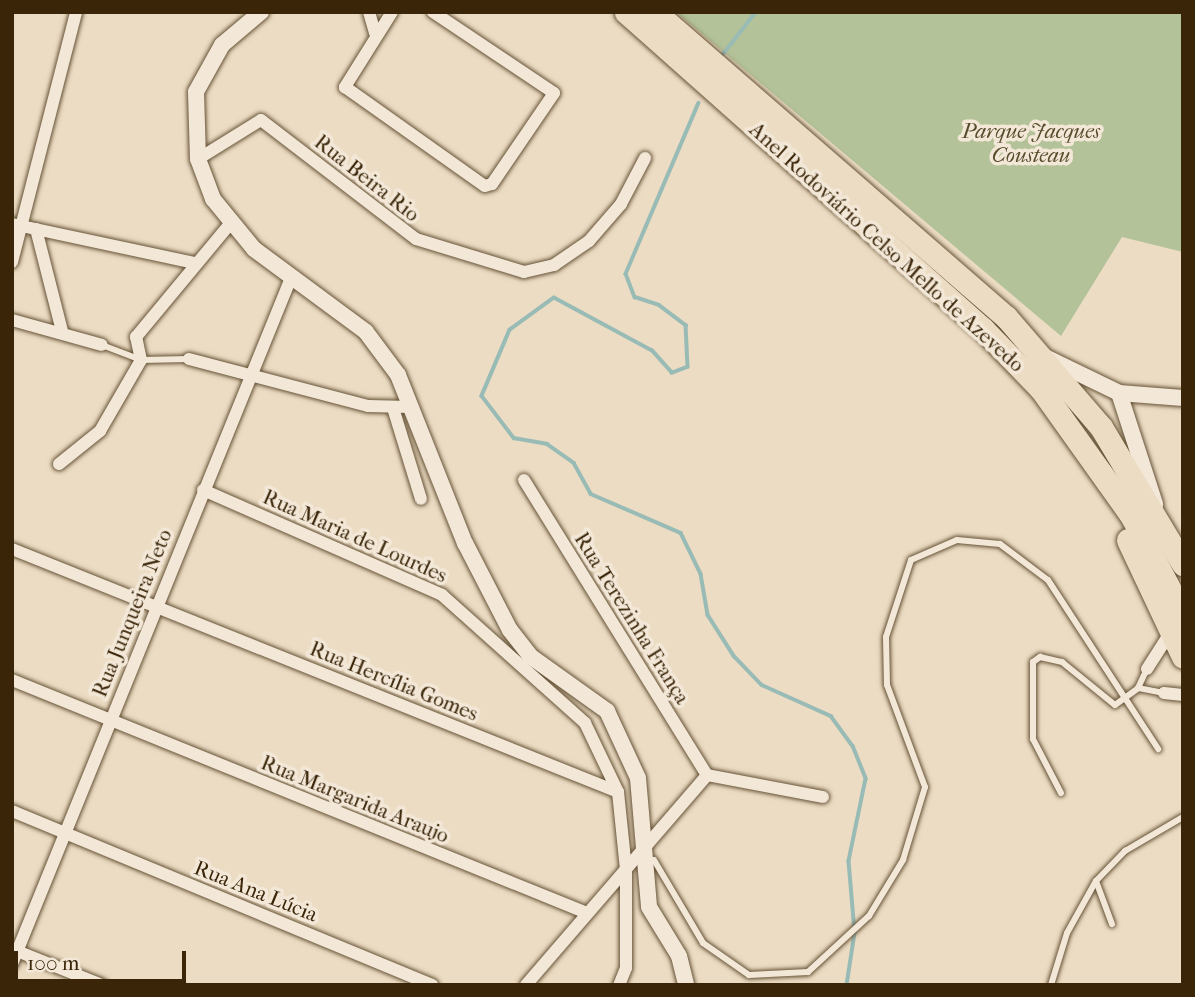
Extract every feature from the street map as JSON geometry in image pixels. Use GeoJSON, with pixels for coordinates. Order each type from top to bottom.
{"type":"FeatureCollection","features":[{"type":"Feature","properties":{"kind":"highway","name":"Anel Rodoviário Celso Mello de Azevedo"},"geometry":{"type":"LineString","coordinates":[[626,12],[983,329],[1041,389],[1102,472],[1176,624],[1183,657]]}},
{"type":"Feature","properties":{"kind":"highway","name":"Anel Rodoviário Celso Mello de Azevedo"},"geometry":{"type":"LineString","coordinates":[[654,12],[1042,355],[1101,427],[1159,516],[1183,564]]}},
{"type":"Feature","properties":{"kind":"highway"},"geometry":{"type":"LineString","coordinates":[[663,12],[697,49]]}},
{"type":"Feature","properties":{"kind":"street"},"geometry":{"type":"LineString","coordinates":[[12,262],[17,225],[76,12]]}},
{"type":"Feature","properties":{"kind":"street"},"geometry":{"type":"LineString","coordinates":[[261,12],[222,45],[201,82],[198,159],[229,225],[291,278],[366,332],[398,375],[466,543],[510,630],[530,656],[607,711],[627,747],[638,778],[648,852],[649,907],[679,956],[686,985]]}},
{"type":"Feature","properties":{"kind":"street"},"geometry":{"type":"LineString","coordinates":[[369,12],[375,33]]}},
{"type":"Feature","properties":{"kind":"street"},"geometry":{"type":"LineString","coordinates":[[392,12],[375,33],[345,87],[485,186],[492,184],[554,93],[433,12]]}},
{"type":"Feature","properties":{"kind":"street","name":"Rua Beira Rio"},"geometry":{"type":"LineString","coordinates":[[198,159],[261,120],[416,239],[524,272],[554,265],[589,241],[621,204],[645,158]]}},
{"type":"Feature","properties":{"kind":"street"},"geometry":{"type":"LineString","coordinates":[[17,225],[194,263]]}},
{"type":"Feature","properties":{"kind":"street"},"geometry":{"type":"LineString","coordinates":[[59,464],[100,432],[141,360],[136,337],[194,263],[229,225]]}},
{"type":"Feature","properties":{"kind":"street"},"geometry":{"type":"LineString","coordinates":[[36,229],[62,331]]}},
{"type":"Feature","properties":{"kind":"street","name":"Rua Junqueira Neto"},"geometry":{"type":"LineString","coordinates":[[12,964],[15,949],[291,278]]}},
{"type":"Feature","properties":{"kind":"street"},"geometry":{"type":"LineString","coordinates":[[12,320],[62,331],[102,345]]}},
{"type":"Feature","properties":{"kind":"street"},"geometry":{"type":"LineString","coordinates":[[1042,355],[1119,393],[1183,398]]}},
{"type":"Feature","properties":{"kind":"street"},"geometry":{"type":"LineString","coordinates":[[190,359],[393,408],[411,407]]}},
{"type":"Feature","properties":{"kind":"street"},"geometry":{"type":"LineString","coordinates":[[1119,393],[1159,516]]}},
{"type":"Feature","properties":{"kind":"street"},"geometry":{"type":"LineString","coordinates":[[393,408],[421,499]]}},
{"type":"Feature","properties":{"kind":"street","name":"Rua Terezinha França"},"geometry":{"type":"LineString","coordinates":[[524,480],[707,775]]}},
{"type":"Feature","properties":{"kind":"street","name":"Rua Maria de Lourdes"},"geometry":{"type":"LineString","coordinates":[[203,490],[442,595],[585,723],[618,792],[626,870],[626,968],[619,985]]}},
{"type":"Feature","properties":{"kind":"street","name":"Rua Hercília Gomes"},"geometry":{"type":"LineString","coordinates":[[12,549],[618,792]]}},
{"type":"Feature","properties":{"kind":"street"},"geometry":{"type":"LineString","coordinates":[[1147,669],[1176,624]]}},
{"type":"Feature","properties":{"kind":"street","name":"Rua Margarida Araujo"},"geometry":{"type":"LineString","coordinates":[[12,680],[587,913]]}},
{"type":"Feature","properties":{"kind":"street"},"geometry":{"type":"LineString","coordinates":[[1164,693],[1183,695]]}},
{"type":"Feature","properties":{"kind":"street"},"geometry":{"type":"LineString","coordinates":[[526,985],[626,870],[648,852],[707,775],[823,797]]}},
{"type":"Feature","properties":{"kind":"street","name":"Rua Ana Lúcia"},"geometry":{"type":"LineString","coordinates":[[12,811],[432,985]]}},
{"type":"Feature","properties":{"kind":"street"},"geometry":{"type":"LineString","coordinates":[[15,949],[102,985]]}},
{"type":"Feature","properties":{"kind":"lane"},"geometry":{"type":"LineString","coordinates":[[102,345],[141,360],[190,359]]}},
{"type":"Feature","properties":{"kind":"lane"},"geometry":{"type":"LineString","coordinates":[[648,852],[703,943],[749,975],[808,972],[869,916],[920,817],[921,765],[895,712],[884,664],[902,582],[916,553],[933,546],[979,539],[1024,559],[1071,611],[1158,749]]}},
{"type":"Feature","properties":{"kind":"lane"},"geometry":{"type":"LineString","coordinates":[[1060,793],[1033,738],[1033,662],[1050,657],[1110,704],[1127,699],[1138,688],[1147,669]]}},
{"type":"Feature","properties":{"kind":"lane"},"geometry":{"type":"LineString","coordinates":[[1138,688],[1164,693]]}},
{"type":"Feature","properties":{"kind":"lane"},"geometry":{"type":"LineString","coordinates":[[1051,985],[1067,933],[1096,881],[1125,851],[1183,817]]}},
{"type":"Feature","properties":{"kind":"lane"},"geometry":{"type":"LineString","coordinates":[[1096,881],[1112,924]]}},
{"type":"Feature","properties":{"kind":"green space","name":"Parque Jacques Cousteau"},"geometry":{"type":"Polygon","coordinates":[[[676,12],[1183,12],[1183,252],[1122,237],[1061,336],[676,12]]]}},
{"type":"Feature","properties":{"kind":"waterway"},"geometry":{"type":"LineString","coordinates":[[723,54],[756,12]]}},
{"type":"Feature","properties":{"kind":"waterway"},"geometry":{"type":"LineString","coordinates":[[699,103],[626,274],[635,297],[659,305],[686,325],[688,367],[672,373],[652,351],[554,298],[510,330],[482,396],[514,438],[547,444],[574,463],[591,494],[681,533],[701,574],[708,615],[734,656],[762,685],[831,716],[853,746],[866,779],[849,861],[855,933],[847,985]]}}]}
